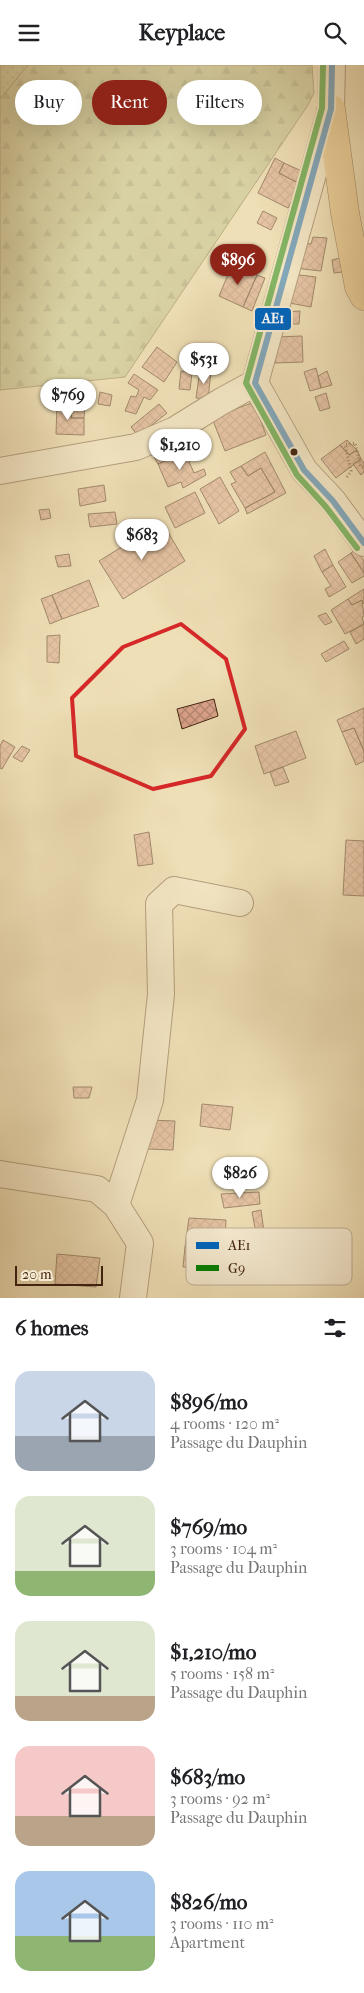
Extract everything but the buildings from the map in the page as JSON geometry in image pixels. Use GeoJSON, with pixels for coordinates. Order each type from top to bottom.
{"type":"FeatureCollection","features":[{"type":"Feature","properties":{"kind":"highway"},"geometry":{"type":"LineString","coordinates":[[331,109],[345,213],[359,287],[364,296]]}},
{"type":"Feature","properties":{"kind":"street"},"geometry":{"type":"LineString","coordinates":[[332,65],[331,109],[255,383],[304,471],[333,501],[364,543]]}},
{"type":"Feature","properties":{"kind":"street"},"geometry":{"type":"LineString","coordinates":[[0,471],[136,447],[175,430],[255,383]]}},
{"type":"Feature","properties":{"kind":"street"},"geometry":{"type":"LineString","coordinates":[[116,1205],[150,1100],[161,994],[159,904],[174,889],[240,903]]}},
{"type":"Feature","properties":{"kind":"street"},"geometry":{"type":"LineString","coordinates":[[0,1175],[97,1189],[116,1205],[140,1243],[133,1298]]}},
{"type":"Feature","properties":{"kind":"path"},"geometry":{"type":"LineString","coordinates":[[355,443],[362,467]]}},
{"type":"Feature","properties":{"kind":"highlighted area"},"geometry":{"type":"Polygon","coordinates":[[[181,624],[226,659],[245,729],[211,776],[153,789],[76,756],[72,698],[123,647],[181,624]]]}},
{"type":"Feature","properties":{"kind":"green space"},"geometry":{"type":"Polygon","coordinates":[[[0,65],[28,65],[15,80],[0,99],[0,65]]]}},
{"type":"Feature","properties":{"kind":"green space"},"geometry":{"type":"Polygon","coordinates":[[[28,65],[312,65],[314,93],[308,105],[125,377],[0,390],[0,99],[15,81],[15,125],[82,125],[82,80],[16,80],[28,65]]]}},
{"type":"Feature","properties":{"kind":"transit line","name":"G9"},"geometry":{"type":"LineString","coordinates":[[323,65],[322,108],[246,383],[297,475],[326,507],[357,548]]}},
{"type":"Feature","properties":{"kind":"transit line","name":"AE1"},"geometry":{"type":"LineString","coordinates":[[332,65],[331,109],[255,383],[304,470],[333,501],[364,543]]}}]}
